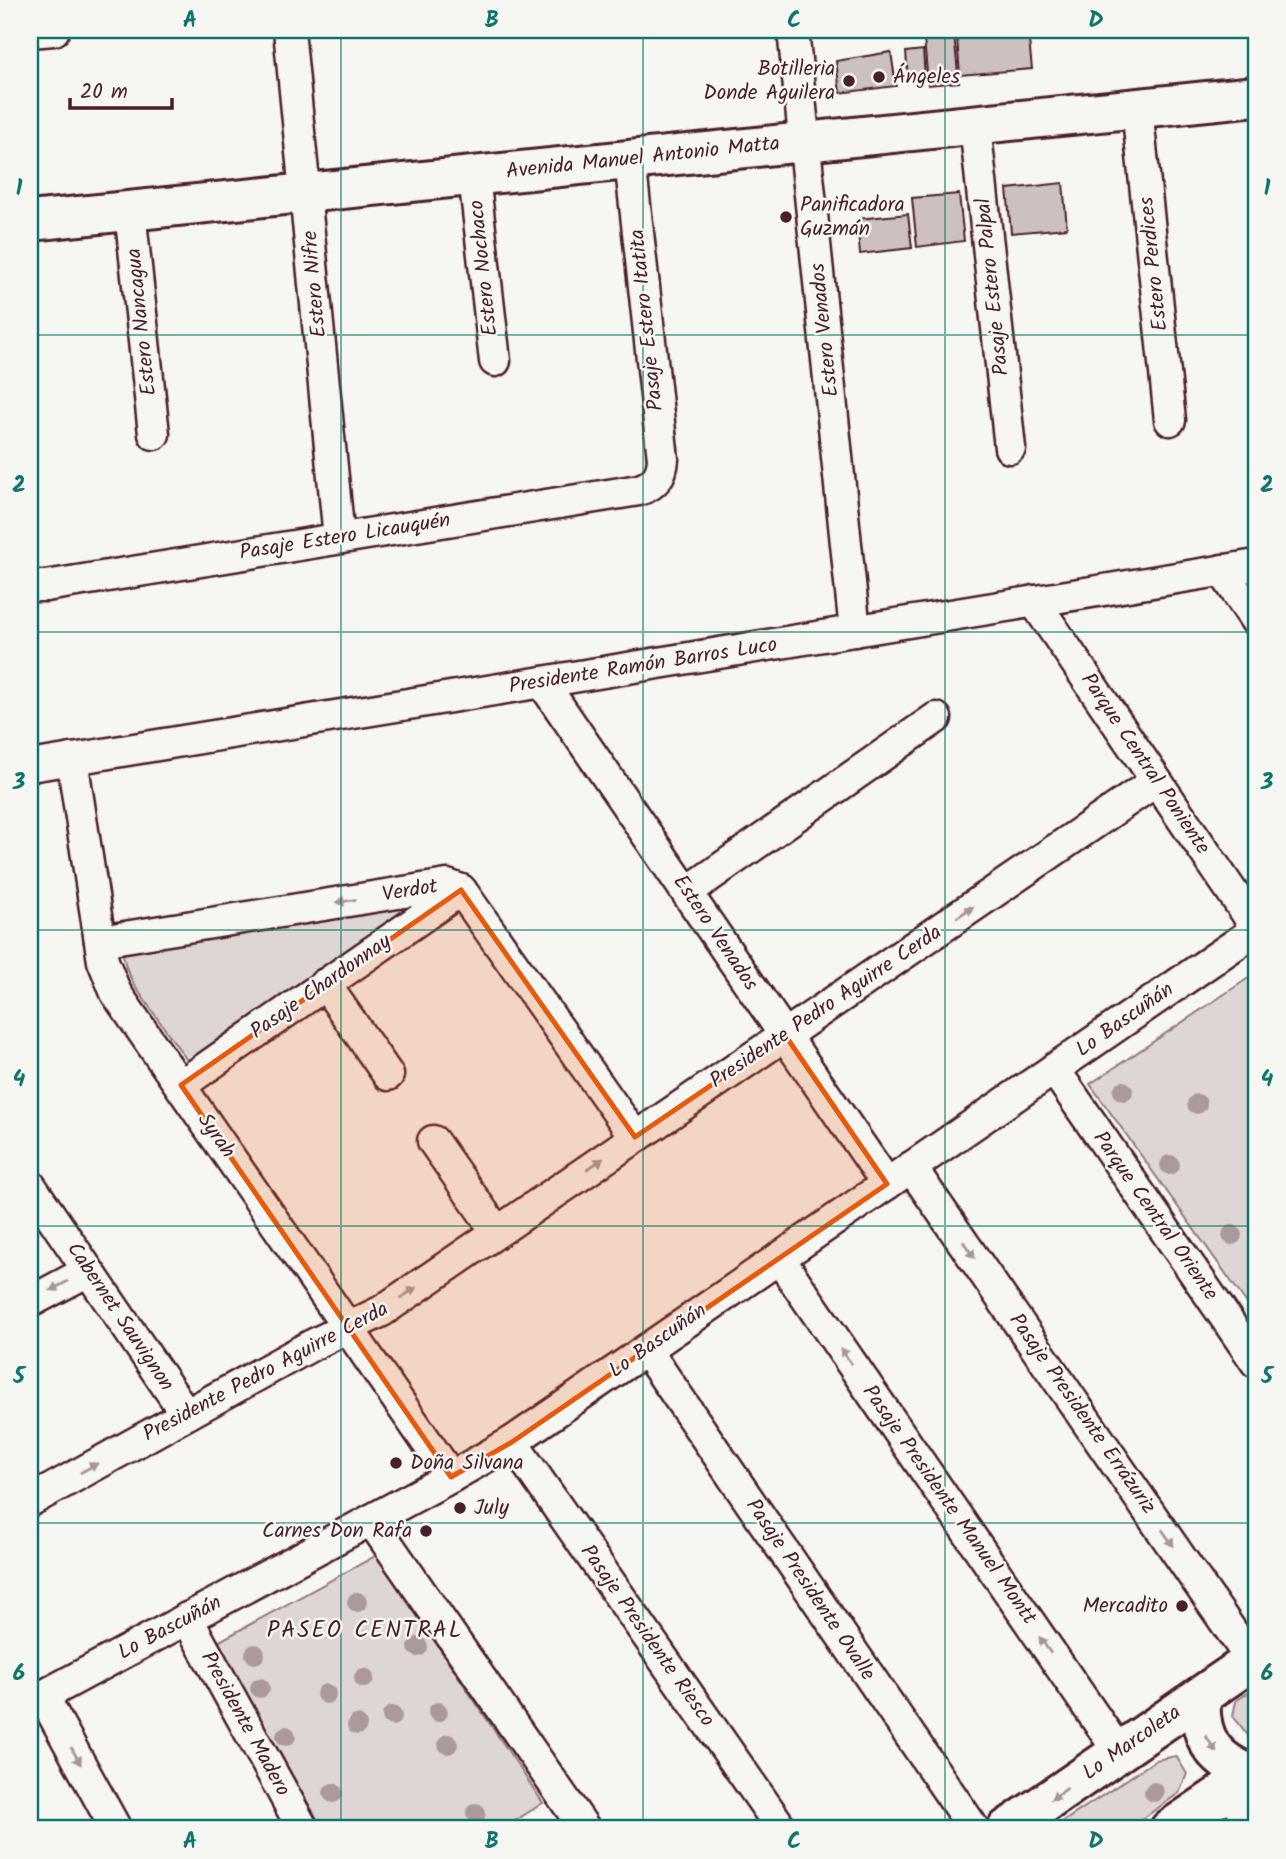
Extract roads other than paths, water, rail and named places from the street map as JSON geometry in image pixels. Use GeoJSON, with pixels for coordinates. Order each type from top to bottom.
{"type":"FeatureCollection","features":[{"type":"Feature","properties":{"kind":"street"},"geometry":{"type":"LineString","coordinates":[[30,32],[54,30]]}},
{"type":"Feature","properties":{"kind":"street","name":"Estero Nifre"},"geometry":{"type":"LineString","coordinates":[[289,30],[339,538]]}},
{"type":"Feature","properties":{"kind":"street","name":"Estero Venados"},"geometry":{"type":"LineString","coordinates":[[793,30],[855,631]]}},
{"type":"Feature","properties":{"kind":"street","name":"Avenida Manuel Antonio Matta"},"geometry":{"type":"LineString","coordinates":[[30,221],[1256,96]]}},
{"type":"Feature","properties":{"kind":"street","name":"Estero Perdices"},"geometry":{"type":"LineString","coordinates":[[1137,108],[1170,420]]}},
{"type":"Feature","properties":{"kind":"street","name":"Pasaje Estero Palpal"},"geometry":{"type":"LineString","coordinates":[[975,125],[1010,448]]}},
{"type":"Feature","properties":{"kind":"street","name":"Pasaje Estero Itatita"},"geometry":{"type":"LineString","coordinates":[[630,160],[663,460],[657,479]]}},
{"type":"Feature","properties":{"kind":"street","name":"Estero Nochaco"},"geometry":{"type":"LineString","coordinates":[[474,176],[495,361]]}},
{"type":"Feature","properties":{"kind":"street","name":"Estero Nancagua"},"geometry":{"type":"LineString","coordinates":[[130,211],[154,434]]}},
{"type":"Feature","properties":{"kind":"street","name":"Pasaje Estero Licauquén"},"geometry":{"type":"LineString","coordinates":[[30,584],[46,586],[639,490],[657,479]]}},
{"type":"Feature","properties":{"kind":"street","name":"Presidente Ramón Barros Luco"},"geometry":{"type":"LineString","coordinates":[[30,766],[1256,565]]}},
{"type":"Feature","properties":{"kind":"street"},"geometry":{"type":"LineString","coordinates":[[1222,570],[1256,621]]}},
{"type":"Feature","properties":{"kind":"street","name":"Parque Central Poniente"},"geometry":{"type":"LineString","coordinates":[[1034,601],[1256,928]]}},
{"type":"Feature","properties":{"kind":"street","name":"Estero Venados"},"geometry":{"type":"LineString","coordinates":[[542,682],[887,1184]]}},
{"type":"Feature","properties":{"kind":"street"},"geometry":{"type":"LineString","coordinates":[[687,892],[936,718]]}},
{"type":"Feature","properties":{"kind":"street","name":"Syrah"},"geometry":{"type":"LineString","coordinates":[[72,759],[100,941],[106,972],[116,993],[451,1477]]}},
{"type":"Feature","properties":{"kind":"street","name":"Presidente Pedro Aguirre Cerda"},"geometry":{"type":"LineString","coordinates":[[30,1501],[312,1345],[382,1311],[1156,781]]}},
{"type":"Feature","properties":{"kind":"street","name":"Verdot"},"geometry":{"type":"LineString","coordinates":[[100,941],[447,885],[461,890],[635,1137]]}},
{"type":"Feature","properties":{"kind":"street","name":"Pasaje Chardonnay"},"geometry":{"type":"LineString","coordinates":[[181,1084],[461,890]]}},
{"type":"Feature","properties":{"kind":"street","name":"Lo Bascuñán"},"geometry":{"type":"LineString","coordinates":[[36,1699],[512,1442],[1256,928]]}},
{"type":"Feature","properties":{"kind":"street"},"geometry":{"type":"LineString","coordinates":[[325,984],[388,1075]]}},
{"type":"Feature","properties":{"kind":"street","name":"Parque Central Oriente"},"geometry":{"type":"LineString","coordinates":[[1054,1069],[1256,1362]]}},
{"type":"Feature","properties":{"kind":"street"},"geometry":{"type":"LineString","coordinates":[[433,1141],[497,1232]]}},
{"type":"Feature","properties":{"kind":"street","name":"Pasaje Presidente Errázuriz"},"geometry":{"type":"LineString","coordinates":[[911,1167],[1254,1659]]}},
{"type":"Feature","properties":{"kind":"street","name":"Cabernet Sauvignon"},"geometry":{"type":"LineString","coordinates":[[30,1185],[186,1414]]}},
{"type":"Feature","properties":{"kind":"street","name":"Pasaje Presidente Manuel Montt"},"geometry":{"type":"LineString","coordinates":[[779,1258],[1119,1752]]}},
{"type":"Feature","properties":{"kind":"street"},"geometry":{"type":"LineString","coordinates":[[30,1302],[88,1271]]}},
{"type":"Feature","properties":{"kind":"street","name":"Pasaje Presidente Ovalle"},"geometry":{"type":"LineString","coordinates":[[646,1350],[974,1829]]}},
{"type":"Feature","properties":{"kind":"street","name":"Pasaje Presidente Riesco"},"geometry":{"type":"LineString","coordinates":[[512,1442],[782,1829]]}},
{"type":"Feature","properties":{"kind":"street"},"geometry":{"type":"LineString","coordinates":[[371,1520],[585,1829]]}},
{"type":"Feature","properties":{"kind":"street","name":"Presidente Madero"},"geometry":{"type":"LineString","coordinates":[[187,1618],[303,1829]]}},
{"type":"Feature","properties":{"kind":"street","name":"Lo Marcoleta"},"geometry":{"type":"LineString","coordinates":[[1007,1829],[1254,1659]]}},
{"type":"Feature","properties":{"kind":"street"},"geometry":{"type":"LineString","coordinates":[[1201,1696],[1203,1731],[1211,1747],[1246,1778],[1256,1829]]}},
{"type":"Feature","properties":{"kind":"street"},"geometry":{"type":"LineString","coordinates":[[36,1699],[116,1829]]}},
{"type":"Feature","properties":{"kind":"street"},"geometry":{"type":"LineString","coordinates":[[1170,1829],[1246,1778]]}},
{"type":"Feature","properties":{"kind":"place","name":"Ángeles"},"geometry":{"type":"Point","coordinates":[879,77]}},
{"type":"Feature","properties":{"kind":"place","name":"Botilleria Donde Aguilera"},"geometry":{"type":"Point","coordinates":[849,81]}},
{"type":"Feature","properties":{"kind":"place","name":"Panificadora Guzmán"},"geometry":{"type":"Point","coordinates":[786,217]}},
{"type":"Feature","properties":{"kind":"place","name":"Doña Silvana"},"geometry":{"type":"Point","coordinates":[396,1463]}},
{"type":"Feature","properties":{"kind":"place","name":"July"},"geometry":{"type":"Point","coordinates":[460,1508]}},
{"type":"Feature","properties":{"kind":"place","name":"Carnes Don Rafa"},"geometry":{"type":"Point","coordinates":[426,1531]}},
{"type":"Feature","properties":{"kind":"place","name":"Mercadito"},"geometry":{"type":"Point","coordinates":[1182,1606]}},
{"type":"Feature","properties":{"kind":"district","name":"PASEO CENTRAL"},"geometry":{"type":"Point","coordinates":[365,1631]}}]}
